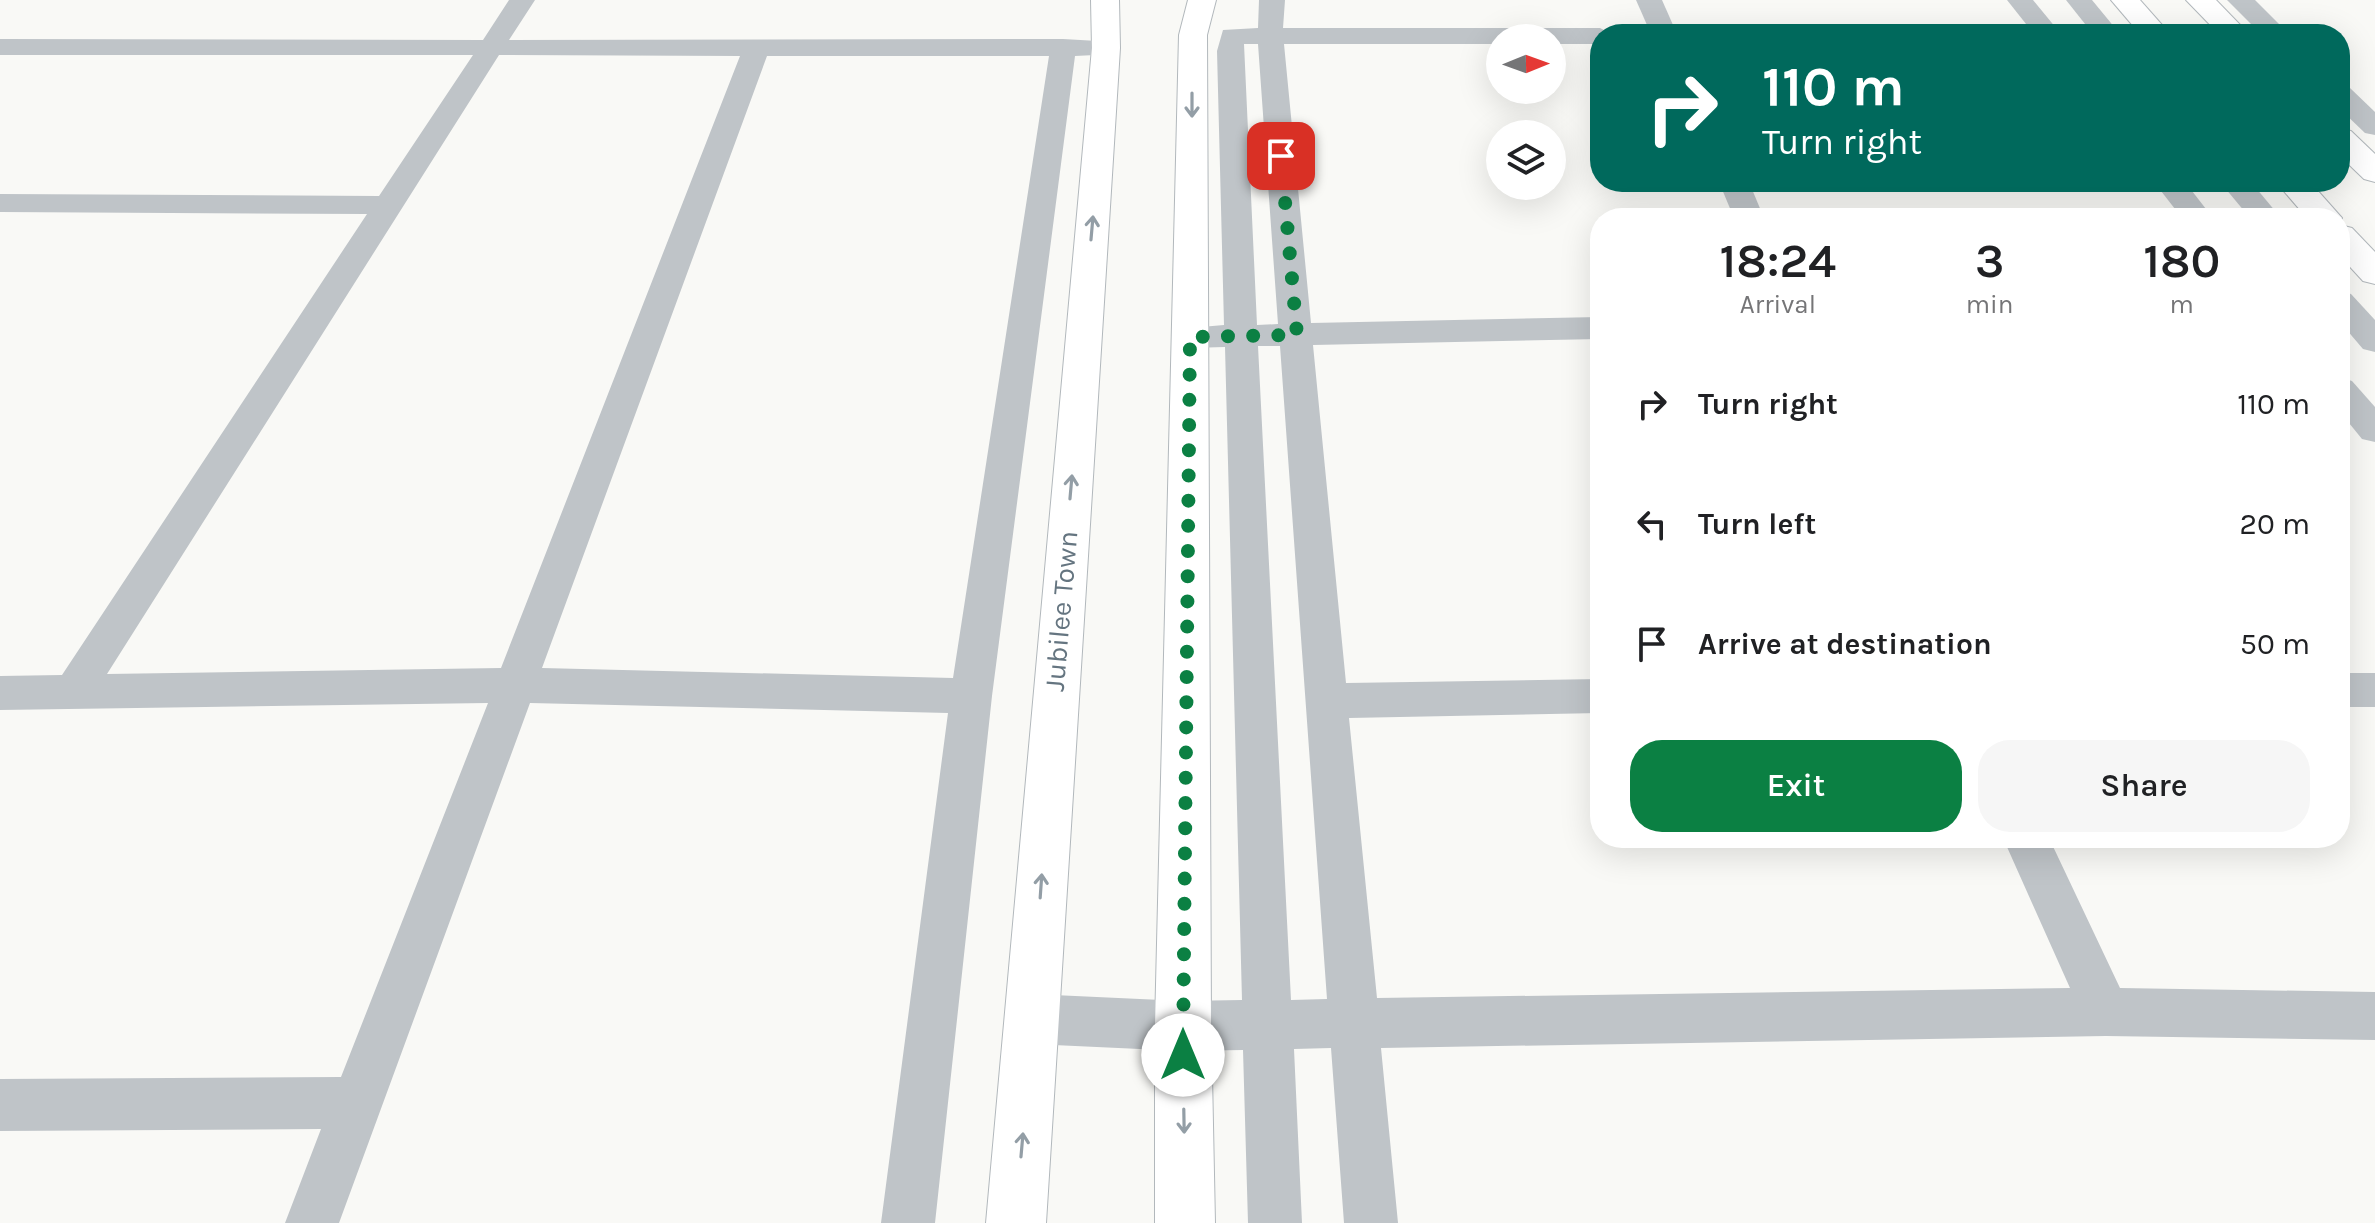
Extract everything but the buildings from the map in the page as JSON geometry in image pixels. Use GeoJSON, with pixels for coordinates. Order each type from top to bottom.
{"type":"FeatureCollection","features":[{"type":"Feature","properties":{"kind":"street"},"geometry":{"type":"LineString","coordinates":[[73,692],[522,0]]}},
{"type":"Feature","properties":{"kind":"street","name":"Jubilee Town"},"geometry":{"type":"LineString","coordinates":[[1016,1223],[1055,680],[1106,48],[1105,0]]}},
{"type":"Feature","properties":{"kind":"street"},"geometry":{"type":"LineString","coordinates":[[1649,0],[1660,24]]}},
{"type":"Feature","properties":{"kind":"street"},"geometry":{"type":"LineString","coordinates":[[2020,0],[2040,24]]}},
{"type":"Feature","properties":{"kind":"street"},"geometry":{"type":"LineString","coordinates":[[2079,0],[2099,24]]}},
{"type":"Feature","properties":{"kind":"street"},"geometry":{"type":"LineString","coordinates":[[2125,0],[2147,24]]}},
{"type":"Feature","properties":{"kind":"street"},"geometry":{"type":"LineString","coordinates":[[2200,0],[2225,24]]}},
{"type":"Feature","properties":{"kind":"street"},"geometry":{"type":"LineString","coordinates":[[2240,0],[2265,24]]}},
{"type":"Feature","properties":{"kind":"street"},"geometry":{"type":"LineString","coordinates":[[1234,22],[1590,36]]}},
{"type":"Feature","properties":{"kind":"street"},"geometry":{"type":"LineString","coordinates":[[1234,22],[1297,335],[1371,1223]]}},
{"type":"Feature","properties":{"kind":"street"},"geometry":{"type":"LineString","coordinates":[[1185,1223],[1183,1026],[1190,337],[1234,22]]}},
{"type":"Feature","properties":{"kind":"street"},"geometry":{"type":"LineString","coordinates":[[1234,22],[1230,51],[1265,1026],[1275,1223]]}},
{"type":"Feature","properties":{"kind":"street"},"geometry":{"type":"LineString","coordinates":[[312,1223],[757,46]]}},
{"type":"Feature","properties":{"kind":"street"},"geometry":{"type":"LineString","coordinates":[[0,47],[1106,48]]}},
{"type":"Feature","properties":{"kind":"street"},"geometry":{"type":"LineString","coordinates":[[908,1223],[971,696],[1063,47]]}},
{"type":"Feature","properties":{"kind":"street"},"geometry":{"type":"LineString","coordinates":[[2350,103],[2375,127]]}},
{"type":"Feature","properties":{"kind":"street"},"geometry":{"type":"LineString","coordinates":[[2350,148],[2375,172]]}},
{"type":"Feature","properties":{"kind":"street"},"geometry":{"type":"LineString","coordinates":[[2177,192],[2190,208]]}},
{"type":"Feature","properties":{"kind":"street"},"geometry":{"type":"LineString","coordinates":[[2244,192],[2257,208]]}},
{"type":"Feature","properties":{"kind":"street"},"geometry":{"type":"LineString","coordinates":[[2301,192],[2316,208]]}},
{"type":"Feature","properties":{"kind":"street"},"geometry":{"type":"LineString","coordinates":[[0,203],[387,205]]}},
{"type":"Feature","properties":{"kind":"street"},"geometry":{"type":"LineString","coordinates":[[2350,246],[2375,273]]}},
{"type":"Feature","properties":{"kind":"street"},"geometry":{"type":"LineString","coordinates":[[2350,314],[2364,332]]}},
{"type":"Feature","properties":{"kind":"street"},"geometry":{"type":"LineString","coordinates":[[1190,337],[1590,328]]}},
{"type":"Feature","properties":{"kind":"street"},"geometry":{"type":"LineString","coordinates":[[2350,401],[2375,430]]}},
{"type":"Feature","properties":{"kind":"street"},"geometry":{"type":"LineString","coordinates":[[0,693],[516,685],[971,696]]}},
{"type":"Feature","properties":{"kind":"street"},"geometry":{"type":"LineString","coordinates":[[2350,690],[2375,690]]}},
{"type":"Feature","properties":{"kind":"street"},"geometry":{"type":"LineString","coordinates":[[1327,701],[1590,696]]}},
{"type":"Feature","properties":{"kind":"street"},"geometry":{"type":"LineString","coordinates":[[2031,848],[2106,1012]]}},
{"type":"Feature","properties":{"kind":"street"},"geometry":{"type":"LineString","coordinates":[[1032,1019],[1183,1026],[1265,1026],[2106,1012],[2375,1016]]}},
{"type":"Feature","properties":{"kind":"street"},"geometry":{"type":"LineString","coordinates":[[0,1105],[358,1103]]}},
{"type":"Feature","properties":{"kind":"route"},"geometry":{"type":"LineString","coordinates":[[1183,1055],[1190,337],[1297,335],[1281,156]]}}]}
